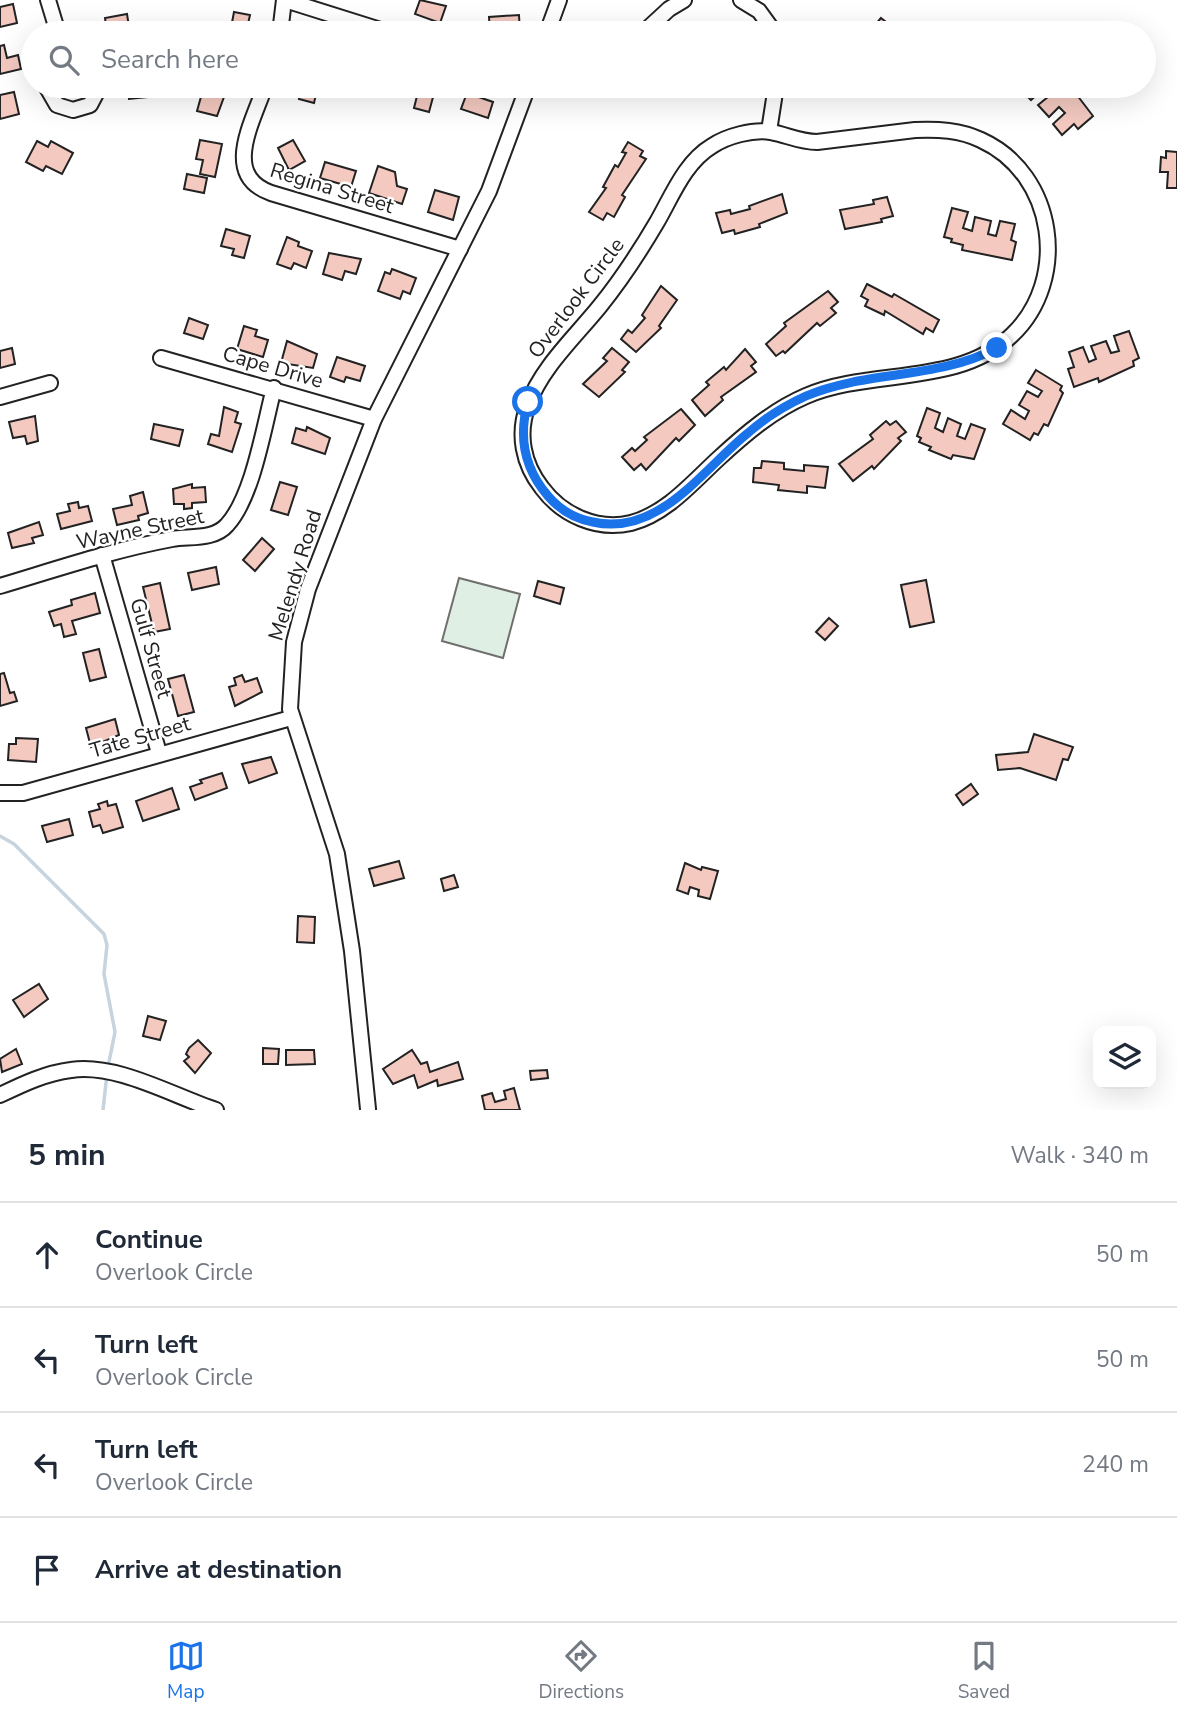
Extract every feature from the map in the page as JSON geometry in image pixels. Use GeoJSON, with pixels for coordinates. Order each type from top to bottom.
{"type":"FeatureCollection","features":[{"type":"Feature","properties":{"kind":"street"},"geometry":{"type":"LineString","coordinates":[[48,0],[54,21]]}},
{"type":"Feature","properties":{"kind":"street"},"geometry":{"type":"LineString","coordinates":[[282,21],[285,0],[352,21]]}},
{"type":"Feature","properties":{"kind":"street"},"geometry":{"type":"LineString","coordinates":[[551,21],[559,0]]}},
{"type":"Feature","properties":{"kind":"street"},"geometry":{"type":"LineString","coordinates":[[656,21],[684,0]]}},
{"type":"Feature","properties":{"kind":"street"},"geometry":{"type":"LineString","coordinates":[[741,0],[759,11],[766,21]]}},
{"type":"Feature","properties":{"kind":"street"},"geometry":{"type":"LineString","coordinates":[[53,98],[57,105],[73,110],[90,105],[94,98]]}},
{"type":"Feature","properties":{"kind":"street","name":"Regina Street"},"geometry":{"type":"LineString","coordinates":[[261,98],[244,157],[245,176],[254,185],[271,193],[460,248]]}},
{"type":"Feature","properties":{"kind":"street","name":"Melendy Road"},"geometry":{"type":"LineString","coordinates":[[366,1110],[352,951],[337,854],[291,718],[290,668],[300,615],[374,419],[489,191],[524,98]]}},
{"type":"Feature","properties":{"kind":"street"},"geometry":{"type":"LineString","coordinates":[[769,131],[774,98]]}},
{"type":"Feature","properties":{"kind":"street","name":"Overlook Circle"},"geometry":{"type":"LineString","coordinates":[[942,130],[970,136],[995,148],[1024,176],[1044,213],[1049,254],[1045,281],[1034,306],[1009,338],[972,360],[931,371],[821,391],[795,401],[749,432],[667,506],[643,519],[617,525],[603,524],[564,510],[536,481],[525,457],[524,415],[535,390],[628,269],[677,187],[701,154],[724,139],[769,131],[795,140],[817,142],[942,130]]}},
{"type":"Feature","properties":{"kind":"street","name":"Cape Drive"},"geometry":{"type":"LineString","coordinates":[[161,358],[274,388],[374,419]]}},
{"type":"Feature","properties":{"kind":"street"},"geometry":{"type":"LineString","coordinates":[[0,397],[50,383]]}},
{"type":"Feature","properties":{"kind":"street","name":"Wayne Street"},"geometry":{"type":"LineString","coordinates":[[0,586],[102,555],[172,539],[216,535],[226,527],[240,504],[274,388]]}},
{"type":"Feature","properties":{"kind":"street","name":"Gulf Street"},"geometry":{"type":"LineString","coordinates":[[102,555],[159,753]]}},
{"type":"Feature","properties":{"kind":"street","name":"Tate Street"},"geometry":{"type":"LineString","coordinates":[[0,793],[23,793],[291,718]]}},
{"type":"Feature","properties":{"kind":"street"},"geometry":{"type":"LineString","coordinates":[[0,1094],[33,1079],[73,1069],[92,1070],[153,1085],[216,1110]]}},
{"type":"Feature","properties":{"kind":"green space"},"geometry":{"type":"Polygon","coordinates":[[[459,578],[520,594],[503,658],[442,641],[459,578]]]}},
{"type":"Feature","properties":{"kind":"building"},"geometry":{"type":"Polygon","coordinates":[[[420,0],[446,6],[441,21],[415,14],[420,0]]]}},
{"type":"Feature","properties":{"kind":"building"},"geometry":{"type":"Polygon","coordinates":[[[13,4],[17,23],[0,27],[0,7],[13,4]]]}},
{"type":"Feature","properties":{"kind":"building"},"geometry":{"type":"Polygon","coordinates":[[[234,12],[250,15],[249,21],[232,21],[234,12]]]}},
{"type":"Feature","properties":{"kind":"building"},"geometry":{"type":"Polygon","coordinates":[[[127,14],[128,21],[105,21],[105,18],[127,14]]]}},
{"type":"Feature","properties":{"kind":"building"},"geometry":{"type":"Polygon","coordinates":[[[519,15],[519,21],[489,21],[489,17],[519,15]]]}},
{"type":"Feature","properties":{"kind":"building"},"geometry":{"type":"Polygon","coordinates":[[[4,45],[7,58],[18,55],[21,69],[0,74],[0,46],[4,45]]]}},
{"type":"Feature","properties":{"kind":"building"},"geometry":{"type":"Polygon","coordinates":[[[14,92],[19,114],[0,119],[0,95],[14,92]]]}},
{"type":"Feature","properties":{"kind":"building"},"geometry":{"type":"Polygon","coordinates":[[[201,98],[224,98],[217,116],[197,111],[201,98]]]}},
{"type":"Feature","properties":{"kind":"building"},"geometry":{"type":"Polygon","coordinates":[[[299,98],[315,98],[314,103],[299,98]]]}},
{"type":"Feature","properties":{"kind":"building"},"geometry":{"type":"Polygon","coordinates":[[[416,98],[433,98],[429,112],[414,108],[416,98]]]}},
{"type":"Feature","properties":{"kind":"building"},"geometry":{"type":"Polygon","coordinates":[[[465,98],[481,98],[493,102],[488,118],[461,109],[465,98]]]}},
{"type":"Feature","properties":{"kind":"building"},"geometry":{"type":"Polygon","coordinates":[[[1047,98],[1079,98],[1093,116],[1078,129],[1074,124],[1062,135],[1053,124],[1065,113],[1059,107],[1049,117],[1038,105],[1047,98]]]}},
{"type":"Feature","properties":{"kind":"building"},"geometry":{"type":"Polygon","coordinates":[[[200,140],[222,144],[215,177],[200,174],[203,160],[196,159],[200,140]]]}},
{"type":"Feature","properties":{"kind":"building"},"geometry":{"type":"Polygon","coordinates":[[[293,140],[305,161],[289,170],[278,148],[293,140]]]}},
{"type":"Feature","properties":{"kind":"building"},"geometry":{"type":"Polygon","coordinates":[[[37,141],[48,147],[51,141],[73,153],[62,174],[46,166],[43,171],[26,162],[37,141]]]}},
{"type":"Feature","properties":{"kind":"building"},"geometry":{"type":"Polygon","coordinates":[[[628,142],[643,151],[640,156],[646,159],[622,195],[625,197],[614,217],[607,213],[603,220],[589,212],[606,188],[603,187],[615,165],[618,167],[626,153],[622,152],[628,142]]]}},
{"type":"Feature","properties":{"kind":"building"},"geometry":{"type":"Polygon","coordinates":[[[1166,151],[1177,152],[1177,188],[1167,188],[1168,172],[1160,172],[1161,157],[1166,158],[1166,151]]]}},
{"type":"Feature","properties":{"kind":"building"},"geometry":{"type":"Polygon","coordinates":[[[325,162],[356,171],[351,187],[320,178],[325,162]]]}},
{"type":"Feature","properties":{"kind":"building"},"geometry":{"type":"Polygon","coordinates":[[[378,166],[395,172],[397,186],[407,189],[402,204],[369,193],[378,166]]]}},
{"type":"Feature","properties":{"kind":"building"},"geometry":{"type":"Polygon","coordinates":[[[187,174],[207,178],[204,193],[184,189],[187,174]]]}},
{"type":"Feature","properties":{"kind":"building"},"geometry":{"type":"Polygon","coordinates":[[[435,190],[459,197],[453,220],[428,212],[435,190]]]}},
{"type":"Feature","properties":{"kind":"building"},"geometry":{"type":"Polygon","coordinates":[[[782,194],[787,213],[759,224],[760,227],[735,234],[734,230],[722,233],[716,213],[730,210],[731,214],[750,209],[749,206],[782,194]]]}},
{"type":"Feature","properties":{"kind":"building"},"geometry":{"type":"Polygon","coordinates":[[[887,197],[893,216],[881,219],[882,222],[845,229],[840,210],[874,204],[873,200],[887,197]]]}},
{"type":"Feature","properties":{"kind":"building"},"geometry":{"type":"Polygon","coordinates":[[[952,208],[968,212],[963,228],[972,231],[975,217],[991,221],[988,234],[996,236],[1000,221],[1015,224],[1011,240],[1016,242],[1012,260],[962,250],[963,245],[944,237],[952,208]]]}},
{"type":"Feature","properties":{"kind":"building"},"geometry":{"type":"Polygon","coordinates":[[[226,229],[250,236],[244,258],[232,255],[234,249],[221,246],[226,229]]]}},
{"type":"Feature","properties":{"kind":"building"},"geometry":{"type":"Polygon","coordinates":[[[287,237],[299,242],[298,246],[312,251],[306,268],[294,263],[291,269],[277,264],[287,237]]]}},
{"type":"Feature","properties":{"kind":"building"},"geometry":{"type":"Polygon","coordinates":[[[329,253],[361,259],[356,274],[345,271],[342,280],[323,274],[329,253]]]}},
{"type":"Feature","properties":{"kind":"building"},"geometry":{"type":"Polygon","coordinates":[[[392,269],[416,278],[410,294],[403,291],[400,299],[378,291],[385,272],[390,274],[392,269]]]}},
{"type":"Feature","properties":{"kind":"building"},"geometry":{"type":"Polygon","coordinates":[[[867,284],[892,297],[894,294],[939,320],[933,332],[926,328],[923,334],[885,311],[884,315],[865,306],[868,300],[861,296],[867,284]]]}},
{"type":"Feature","properties":{"kind":"building"},"geometry":{"type":"Polygon","coordinates":[[[661,286],[677,300],[659,326],[661,328],[636,352],[621,339],[628,330],[632,333],[645,318],[642,315],[661,286]]]}},
{"type":"Feature","properties":{"kind":"building"},"geometry":{"type":"Polygon","coordinates":[[[828,291],[838,302],[831,308],[836,313],[820,326],[817,323],[785,353],[783,351],[776,356],[766,344],[786,326],[784,323],[828,291]]]}},
{"type":"Feature","properties":{"kind":"building"},"geometry":{"type":"Polygon","coordinates":[[[189,318],[208,325],[203,339],[184,333],[189,318]]]}},
{"type":"Feature","properties":{"kind":"building"},"geometry":{"type":"Polygon","coordinates":[[[244,326],[257,330],[255,336],[268,340],[263,357],[237,349],[244,326]]]}},
{"type":"Feature","properties":{"kind":"building"},"geometry":{"type":"Polygon","coordinates":[[[1129,331],[1139,358],[1133,361],[1134,366],[1099,382],[1098,378],[1074,387],[1068,369],[1074,367],[1069,352],[1083,347],[1089,362],[1096,359],[1091,346],[1106,341],[1111,353],[1119,351],[1114,336],[1129,331]]]}},
{"type":"Feature","properties":{"kind":"building"},"geometry":{"type":"Polygon","coordinates":[[[287,341],[317,354],[313,368],[281,363],[287,341]]]}},
{"type":"Feature","properties":{"kind":"building"},"geometry":{"type":"Polygon","coordinates":[[[12,348],[15,364],[0,368],[0,351],[12,348]]]}},
{"type":"Feature","properties":{"kind":"building"},"geometry":{"type":"Polygon","coordinates":[[[612,348],[629,362],[622,370],[625,372],[599,397],[583,384],[607,361],[603,358],[612,348]]]}},
{"type":"Feature","properties":{"kind":"building"},"geometry":{"type":"Polygon","coordinates":[[[745,349],[756,362],[751,366],[756,372],[721,397],[723,400],[705,416],[692,400],[709,385],[706,382],[724,367],[726,370],[745,349]]]}},
{"type":"Feature","properties":{"kind":"building"},"geometry":{"type":"Polygon","coordinates":[[[337,357],[365,366],[360,381],[346,377],[344,382],[330,377],[337,357]]]}},
{"type":"Feature","properties":{"kind":"building"},"geometry":{"type":"Polygon","coordinates":[[[1036,370],[1062,386],[1060,390],[1063,393],[1048,426],[1044,424],[1038,435],[1034,433],[1030,440],[1003,424],[1011,410],[1025,419],[1029,411],[1019,405],[1027,391],[1038,397],[1042,391],[1028,383],[1036,370]]]}},
{"type":"Feature","properties":{"kind":"building"},"geometry":{"type":"Polygon","coordinates":[[[224,407],[238,412],[235,422],[241,424],[232,452],[208,444],[211,434],[219,436],[224,407]]]}},
{"type":"Feature","properties":{"kind":"building"},"geometry":{"type":"Polygon","coordinates":[[[927,408],[940,413],[935,428],[943,432],[948,418],[961,424],[957,436],[965,439],[971,424],[985,429],[974,459],[953,455],[951,459],[929,450],[931,447],[919,442],[921,438],[917,436],[927,408]]]}},
{"type":"Feature","properties":{"kind":"building"},"geometry":{"type":"Polygon","coordinates":[[[681,409],[695,425],[679,441],[676,438],[646,470],[641,464],[634,470],[622,457],[632,448],[635,451],[647,440],[644,437],[681,409]]]}},
{"type":"Feature","properties":{"kind":"building"},"geometry":{"type":"Polygon","coordinates":[[[35,416],[38,441],[27,444],[25,436],[13,438],[9,422],[35,416]]]}},
{"type":"Feature","properties":{"kind":"building"},"geometry":{"type":"Polygon","coordinates":[[[886,421],[890,425],[896,421],[906,432],[898,438],[901,441],[874,469],[872,466],[853,481],[839,464],[873,439],[870,435],[886,421]]]}},
{"type":"Feature","properties":{"kind":"building"},"geometry":{"type":"Polygon","coordinates":[[[154,424],[183,430],[179,446],[151,439],[154,424]]]}},
{"type":"Feature","properties":{"kind":"building"},"geometry":{"type":"Polygon","coordinates":[[[307,427],[330,438],[325,454],[292,443],[296,428],[306,431],[307,427]]]}},
{"type":"Feature","properties":{"kind":"building"},"geometry":{"type":"Polygon","coordinates":[[[762,461],[784,463],[784,469],[804,471],[804,465],[828,467],[825,488],[807,486],[807,493],[778,490],[779,485],[753,482],[754,468],[761,468],[762,461]]]}},
{"type":"Feature","properties":{"kind":"building"},"geometry":{"type":"Polygon","coordinates":[[[280,482],[297,487],[288,515],[271,510],[280,482]]]}},
{"type":"Feature","properties":{"kind":"building"},"geometry":{"type":"Polygon","coordinates":[[[192,484],[192,488],[205,487],[206,502],[192,503],[192,508],[184,509],[184,504],[174,504],[173,489],[192,484]]]}},
{"type":"Feature","properties":{"kind":"building"},"geometry":{"type":"Polygon","coordinates":[[[143,492],[148,513],[138,516],[139,520],[117,525],[113,509],[132,505],[130,496],[143,492]]]}},
{"type":"Feature","properties":{"kind":"building"},"geometry":{"type":"Polygon","coordinates":[[[78,502],[79,508],[88,506],[92,521],[61,529],[57,514],[70,511],[68,504],[78,502]]]}},
{"type":"Feature","properties":{"kind":"building"},"geometry":{"type":"Polygon","coordinates":[[[39,522],[43,535],[32,538],[34,543],[12,548],[8,533],[39,522]]]}},
{"type":"Feature","properties":{"kind":"building"},"geometry":{"type":"Polygon","coordinates":[[[262,538],[274,549],[255,571],[243,560],[262,538]]]}},
{"type":"Feature","properties":{"kind":"building"},"geometry":{"type":"Polygon","coordinates":[[[216,567],[219,584],[192,590],[188,573],[216,567]]]}},
{"type":"Feature","properties":{"kind":"building"},"geometry":{"type":"Polygon","coordinates":[[[926,580],[934,622],[910,627],[901,585],[926,580]]]}},
{"type":"Feature","properties":{"kind":"building"},"geometry":{"type":"Polygon","coordinates":[[[538,581],[564,588],[560,604],[534,596],[538,581]]]}},
{"type":"Feature","properties":{"kind":"building"},"geometry":{"type":"Polygon","coordinates":[[[160,583],[170,629],[154,632],[143,587],[160,583]]]}},
{"type":"Feature","properties":{"kind":"building"},"geometry":{"type":"Polygon","coordinates":[[[95,593],[100,613],[72,621],[76,634],[64,637],[61,624],[54,626],[49,612],[72,605],[71,600],[95,593]]]}},
{"type":"Feature","properties":{"kind":"building"},"geometry":{"type":"Polygon","coordinates":[[[829,618],[838,626],[825,640],[816,632],[829,618]]]}},
{"type":"Feature","properties":{"kind":"building"},"geometry":{"type":"Polygon","coordinates":[[[99,649],[106,677],[90,681],[83,653],[99,649]]]}},
{"type":"Feature","properties":{"kind":"building"},"geometry":{"type":"Polygon","coordinates":[[[4,673],[10,693],[14,692],[17,701],[0,706],[0,674],[4,673]]]}},
{"type":"Feature","properties":{"kind":"building"},"geometry":{"type":"Polygon","coordinates":[[[184,675],[194,712],[178,716],[168,679],[184,675]]]}},
{"type":"Feature","properties":{"kind":"building"},"geometry":{"type":"Polygon","coordinates":[[[242,675],[245,682],[257,678],[262,692],[235,706],[229,687],[236,685],[234,678],[242,675]]]}},
{"type":"Feature","properties":{"kind":"building"},"geometry":{"type":"Polygon","coordinates":[[[115,719],[119,735],[91,747],[86,728],[115,719]]]}},
{"type":"Feature","properties":{"kind":"building"},"geometry":{"type":"Polygon","coordinates":[[[1034,734],[1073,747],[1068,760],[1063,759],[1056,780],[1020,768],[998,770],[996,755],[1028,752],[1034,734]]]}},
{"type":"Feature","properties":{"kind":"building"},"geometry":{"type":"Polygon","coordinates":[[[16,738],[38,739],[36,762],[8,760],[9,744],[16,744],[16,738]]]}},
{"type":"Feature","properties":{"kind":"building"},"geometry":{"type":"Polygon","coordinates":[[[271,757],[277,773],[249,783],[242,764],[271,757]]]}},
{"type":"Feature","properties":{"kind":"building"},"geometry":{"type":"Polygon","coordinates":[[[222,773],[227,788],[195,800],[190,787],[202,783],[200,780],[222,773]]]}},
{"type":"Feature","properties":{"kind":"building"},"geometry":{"type":"Polygon","coordinates":[[[971,784],[978,794],[963,805],[956,795],[971,784]]]}},
{"type":"Feature","properties":{"kind":"building"},"geometry":{"type":"Polygon","coordinates":[[[172,788],[179,809],[143,821],[136,801],[172,788]]]}},
{"type":"Feature","properties":{"kind":"building"},"geometry":{"type":"Polygon","coordinates":[[[107,801],[108,806],[116,804],[123,827],[103,833],[100,825],[93,827],[89,812],[100,809],[98,804],[107,801]]]}},
{"type":"Feature","properties":{"kind":"building"},"geometry":{"type":"Polygon","coordinates":[[[69,819],[73,835],[47,842],[42,826],[69,819]]]}},
{"type":"Feature","properties":{"kind":"building"},"geometry":{"type":"Polygon","coordinates":[[[399,861],[404,878],[374,886],[369,869],[399,861]]]}},
{"type":"Feature","properties":{"kind":"building"},"geometry":{"type":"Polygon","coordinates":[[[685,863],[701,870],[702,867],[718,871],[710,899],[698,896],[699,890],[690,887],[688,894],[677,890],[685,863]]]}},
{"type":"Feature","properties":{"kind":"building"},"geometry":{"type":"Polygon","coordinates":[[[454,875],[458,887],[444,891],[441,879],[454,875]]]}},
{"type":"Feature","properties":{"kind":"building"},"geometry":{"type":"Polygon","coordinates":[[[298,916],[315,917],[314,943],[297,942],[298,916]]]}},
{"type":"Feature","properties":{"kind":"building"},"geometry":{"type":"Polygon","coordinates":[[[39,984],[48,999],[24,1017],[13,1000],[39,984]]]}},
{"type":"Feature","properties":{"kind":"building"},"geometry":{"type":"Polygon","coordinates":[[[148,1016],[166,1021],[160,1040],[143,1036],[148,1016]]]}},
{"type":"Feature","properties":{"kind":"building"},"geometry":{"type":"Polygon","coordinates":[[[198,1040],[211,1053],[195,1073],[184,1061],[189,1057],[186,1054],[189,1048],[198,1040]]]}},
{"type":"Feature","properties":{"kind":"building"},"geometry":{"type":"Polygon","coordinates":[[[263,1048],[279,1049],[278,1064],[263,1064],[263,1048]]]}},
{"type":"Feature","properties":{"kind":"building"},"geometry":{"type":"Polygon","coordinates":[[[16,1049],[22,1064],[2,1072],[0,1059],[16,1049]]]}},
{"type":"Feature","properties":{"kind":"building"},"geometry":{"type":"Polygon","coordinates":[[[286,1050],[314,1050],[315,1064],[286,1065],[286,1050]]]}},
{"type":"Feature","properties":{"kind":"building"},"geometry":{"type":"Polygon","coordinates":[[[412,1050],[421,1064],[427,1062],[430,1072],[458,1062],[463,1079],[438,1086],[437,1080],[418,1088],[414,1075],[393,1084],[383,1069],[412,1050]]]}},
{"type":"Feature","properties":{"kind":"building"},"geometry":{"type":"Polygon","coordinates":[[[547,1070],[548,1078],[531,1080],[530,1071],[547,1070]]]}},
{"type":"Feature","properties":{"kind":"building"},"geometry":{"type":"Polygon","coordinates":[[[514,1088],[520,1110],[485,1110],[482,1096],[492,1093],[495,1102],[506,1099],[504,1091],[514,1088]]]}},
{"type":"Feature","properties":{"kind":"waterway"},"geometry":{"type":"LineString","coordinates":[[0,836],[14,844],[104,934],[107,945],[104,974],[115,1032],[108,1067]]}},
{"type":"Feature","properties":{"kind":"waterway"},"geometry":{"type":"LineString","coordinates":[[103,1110],[107,1074]]}},
{"type":"Feature","properties":{"kind":"route"},"geometry":{"type":"LineString","coordinates":[[528,402],[524,415],[523,443],[525,457],[536,481],[553,502],[564,510],[590,522],[617,525],[643,519],[667,506],[749,432],[795,401],[848,385],[958,365],[997,348]]}}]}
